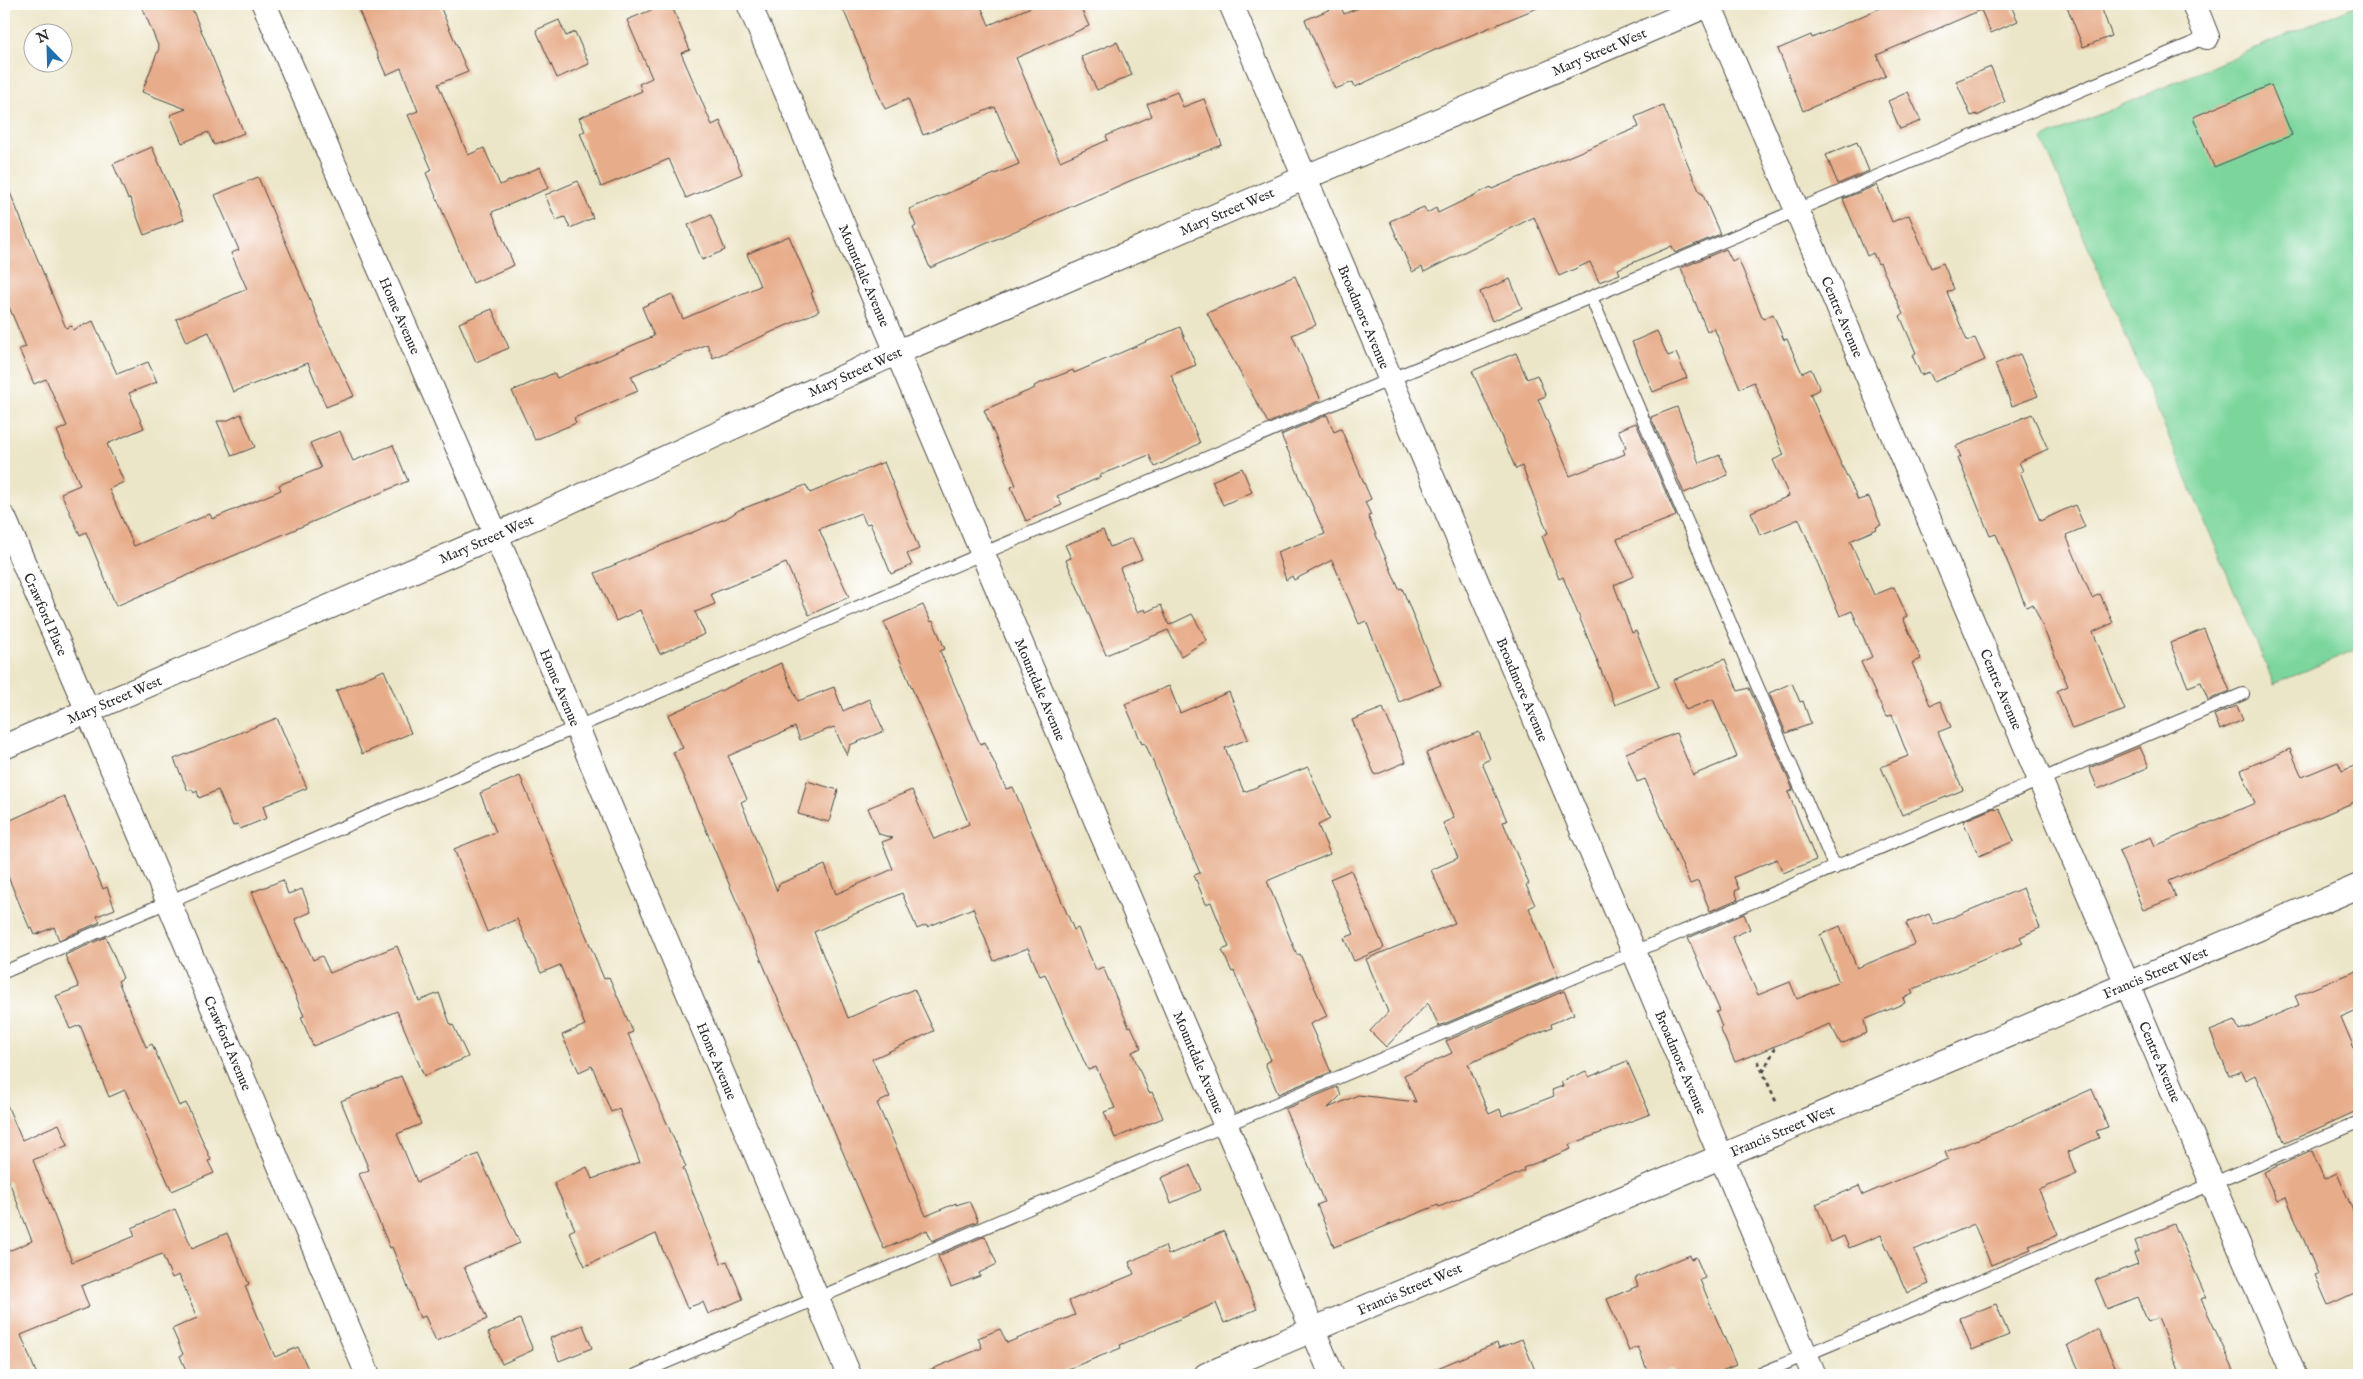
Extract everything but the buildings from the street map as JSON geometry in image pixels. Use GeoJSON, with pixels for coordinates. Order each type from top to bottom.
{"type":"FeatureCollection","features":[{"type":"Feature","properties":{"kind":"street","name":"Home Avenue"},"geometry":{"type":"LineString","coordinates":[[264,4],[496,535],[849,1375]]}},
{"type":"Feature","properties":{"kind":"street","name":"Mountdale Avenue"},"geometry":{"type":"LineString","coordinates":[[749,4],[1332,1375]]}},
{"type":"Feature","properties":{"kind":"street","name":"Broadmore Avenue"},"geometry":{"type":"LineString","coordinates":[[1231,4],[1810,1365]]}},
{"type":"Feature","properties":{"kind":"street","name":"Mary Street West"},"geometry":{"type":"LineString","coordinates":[[4,747],[496,535],[898,352],[1709,4]]}},
{"type":"Feature","properties":{"kind":"street","name":"Centre Avenue"},"geometry":{"type":"LineString","coordinates":[[1709,4],[2294,1375]]}},
{"type":"Feature","properties":{"kind":"street"},"geometry":{"type":"LineString","coordinates":[[2194,4],[2208,37]]}},
{"type":"Feature","properties":{"kind":"street","name":"Crawford Place"},"geometry":{"type":"LineString","coordinates":[[4,518],[88,711]]}},
{"type":"Feature","properties":{"kind":"street","name":"Crawford Avenue"},"geometry":{"type":"LineString","coordinates":[[88,711],[368,1375]]}},
{"type":"Feature","properties":{"kind":"street","name":"Francis Street West"},"geometry":{"type":"LineString","coordinates":[[1206,1375],[2359,886]]}},
{"type":"Feature","properties":{"kind":"lane"},"geometry":{"type":"LineString","coordinates":[[4,972],[1390,379],[1591,297],[2208,37]]}},
{"type":"Feature","properties":{"kind":"lane"},"geometry":{"type":"LineString","coordinates":[[1591,297],[1835,868]]}},
{"type":"Feature","properties":{"kind":"lane"},"geometry":{"type":"LineString","coordinates":[[636,1375],[2243,694]]}},
{"type":"Feature","properties":{"kind":"lane"},"geometry":{"type":"LineString","coordinates":[[1758,1375],[1810,1365],[2359,1122]]}},
{"type":"Feature","properties":{"kind":"path"},"geometry":{"type":"LineString","coordinates":[[1763,1072],[1776,1048]]}},
{"type":"Feature","properties":{"kind":"path"},"geometry":{"type":"LineString","coordinates":[[1758,1061],[1788,1129]]}},
{"type":"Feature","properties":{"kind":"green space"},"geometry":{"type":"Polygon","coordinates":[[[2359,4],[2359,648],[2274,684],[2042,139],[2359,4]]]}}]}
